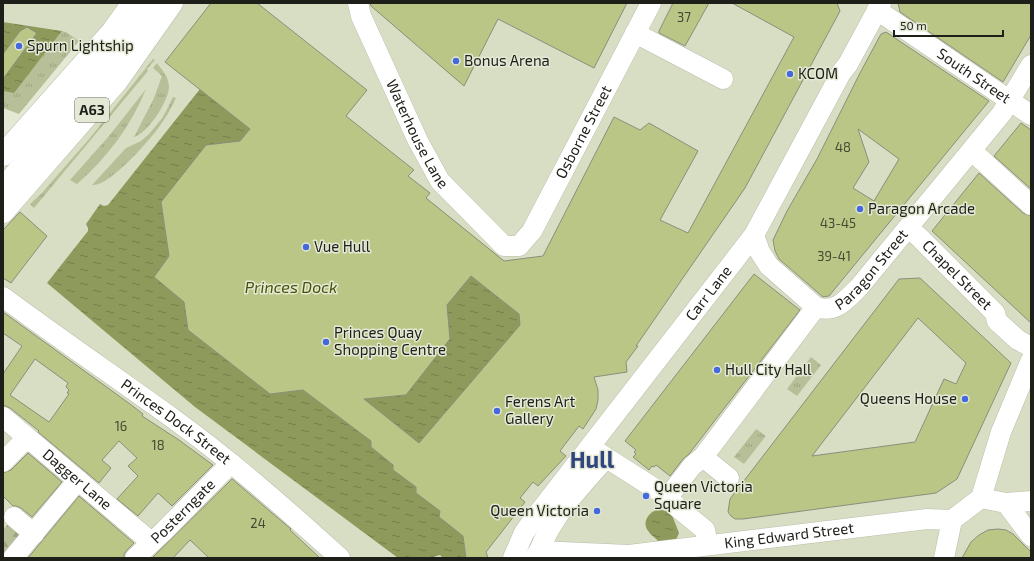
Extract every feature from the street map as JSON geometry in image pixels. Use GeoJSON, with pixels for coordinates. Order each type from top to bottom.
{"type":"FeatureCollection","features":[{"type":"Feature","properties":{"kind":"highway"},"geometry":{"type":"LineString","coordinates":[[44,108],[95,40],[120,3]]}},
{"type":"Feature","properties":{"kind":"highway","name":"A63"},"geometry":{"type":"LineString","coordinates":[[3,155],[112,32],[133,3]]}},
{"type":"Feature","properties":{"kind":"highway","name":"A63"},"geometry":{"type":"LineString","coordinates":[[3,189],[92,82],[152,3]]}},
{"type":"Feature","properties":{"kind":"highway","name":"A63"},"geometry":{"type":"LineString","coordinates":[[3,212],[117,81],[172,3]]}},
{"type":"Feature","properties":{"kind":"street","name":"Waterhouse Lane"},"geometry":{"type":"LineString","coordinates":[[358,3],[361,16],[415,134],[440,181],[504,246]]}},
{"type":"Feature","properties":{"kind":"street","name":"Osborne Street"},"geometry":{"type":"LineString","coordinates":[[504,246],[518,246],[532,231],[651,3]]}},
{"type":"Feature","properties":{"kind":"street","name":"South Street"},"geometry":{"type":"LineString","coordinates":[[879,7],[1031,115]]}},
{"type":"Feature","properties":{"kind":"street","name":"Carr Lane"},"geometry":{"type":"LineString","coordinates":[[513,558],[524,533],[533,520],[754,235],[837,80],[848,64],[879,7]]}},
{"type":"Feature","properties":{"kind":"street"},"geometry":{"type":"LineString","coordinates":[[635,33],[723,79]]}},
{"type":"Feature","properties":{"kind":"street","name":"Paragon Street"},"geometry":{"type":"LineString","coordinates":[[668,498],[692,466],[702,457],[816,307],[822,309],[832,309],[842,303],[860,286],[1002,113],[1031,65]]}},
{"type":"Feature","properties":{"kind":"street"},"geometry":{"type":"LineString","coordinates":[[972,151],[1031,205]]}},
{"type":"Feature","properties":{"kind":"street","name":"Chapel Street"},"geometry":{"type":"LineString","coordinates":[[908,228],[919,237],[995,313],[997,321],[1002,326],[1018,340],[1031,346]]}},
{"type":"Feature","properties":{"kind":"street"},"geometry":{"type":"LineString","coordinates":[[754,235],[760,252],[769,266],[816,307]]}},
{"type":"Feature","properties":{"kind":"street","name":"Princes Dock Street"},"geometry":{"type":"LineString","coordinates":[[3,297],[176,421],[231,464],[306,527],[340,558]]}},
{"type":"Feature","properties":{"kind":"street"},"geometry":{"type":"LineString","coordinates":[[944,558],[952,520],[981,498],[1001,432],[1031,360]]}},
{"type":"Feature","properties":{"kind":"street","name":"Dagger Lane"},"geometry":{"type":"LineString","coordinates":[[3,417],[151,542]]}},
{"type":"Feature","properties":{"kind":"street"},"geometry":{"type":"LineString","coordinates":[[3,462],[27,438]]}},
{"type":"Feature","properties":{"kind":"street"},"geometry":{"type":"LineString","coordinates":[[536,554],[544,536],[572,496],[603,456],[668,498],[705,530],[708,546]]}},
{"type":"Feature","properties":{"kind":"street"},"geometry":{"type":"LineString","coordinates":[[702,457],[729,478]]}},
{"type":"Feature","properties":{"kind":"street","name":"Posterngate"},"geometry":{"type":"LineString","coordinates":[[135,558],[231,464]]}},
{"type":"Feature","properties":{"kind":"street"},"geometry":{"type":"LineString","coordinates":[[13,558],[78,480]]}},
{"type":"Feature","properties":{"kind":"street"},"geometry":{"type":"LineString","coordinates":[[981,498],[1006,503],[1031,501]]}},
{"type":"Feature","properties":{"kind":"street"},"geometry":{"type":"LineString","coordinates":[[1006,503],[1031,536]]}},
{"type":"Feature","properties":{"kind":"street"},"geometry":{"type":"LineString","coordinates":[[14,517],[34,534]]}},
{"type":"Feature","properties":{"kind":"street","name":"King Edward Street"},"geometry":{"type":"LineString","coordinates":[[536,554],[629,557],[927,519],[952,520]]}},
{"type":"Feature","properties":{"kind":"shaded area"},"geometry":{"type":"Polygon","coordinates":[[[3,3],[1031,3],[1031,558],[3,558],[3,215],[113,72],[79,41],[66,32],[3,22],[3,3]]]}},
{"type":"Feature","properties":{"kind":"green space"},"geometry":{"type":"Polygon","coordinates":[[[62,31],[79,41],[19,114],[3,108],[3,91],[14,92],[62,31]]]}},
{"type":"Feature","properties":{"kind":"green space"},"geometry":{"type":"Polygon","coordinates":[[[153,59],[155,60],[147,69],[148,71],[34,208],[30,204],[41,194],[90,138],[153,59]]]}},
{"type":"Feature","properties":{"kind":"green space"},"geometry":{"type":"Polygon","coordinates":[[[157,63],[168,80],[168,93],[151,124],[139,135],[134,137],[154,98],[162,76],[153,68],[157,63]]]}},
{"type":"Feature","properties":{"kind":"green space"},"geometry":{"type":"Polygon","coordinates":[[[146,89],[133,116],[108,152],[77,184],[70,180],[109,136],[146,89]]]}},
{"type":"Feature","properties":{"kind":"green space"},"geometry":{"type":"Polygon","coordinates":[[[173,97],[176,98],[164,120],[138,152],[108,179],[99,184],[92,185],[126,148],[141,141],[149,134],[163,117],[173,97]]]}},
{"type":"Feature","properties":{"kind":"green space"},"geometry":{"type":"Polygon","coordinates":[[[811,357],[821,365],[797,396],[787,389],[811,357]]]}},
{"type":"Feature","properties":{"kind":"green space"},"geometry":{"type":"Polygon","coordinates":[[[756,429],[766,436],[744,464],[734,457],[756,429]]]}},
{"type":"Feature","properties":{"kind":"green space"},"geometry":{"type":"Polygon","coordinates":[[[10,522],[23,531],[9,558],[3,558],[3,530],[10,522]]]}},
{"type":"Feature","properties":{"kind":"water"},"geometry":{"type":"Polygon","coordinates":[[[3,22],[62,31],[14,93],[3,91],[3,22]]]}},
{"type":"Feature","properties":{"kind":"water","name":"Princes Dock"},"geometry":{"type":"Polygon","coordinates":[[[200,89],[426,198],[546,295],[493,505],[464,541],[466,558],[443,558],[440,555],[430,558],[398,558],[195,407],[47,283],[88,231],[86,224],[100,204],[104,206],[108,205],[200,89]]]}},
{"type":"Feature","properties":{"kind":"water"},"geometry":{"type":"Polygon","coordinates":[[[659,509],[672,515],[679,533],[675,542],[658,542],[647,529],[647,518],[655,510],[659,509]]]}},
{"type":"Feature","properties":{"kind":"building","name":"Princes Quay Shopping Centre"},"geometry":{"type":"Polygon","coordinates":[[[211,3],[257,3],[367,90],[346,116],[414,170],[408,176],[430,193],[426,198],[504,261],[543,256],[614,117],[640,130],[649,123],[698,151],[660,220],[688,233],[794,37],[732,3],[837,3],[840,11],[745,188],[636,346],[638,346],[626,362],[627,372],[594,377],[598,390],[596,409],[583,429],[579,426],[560,451],[566,456],[538,486],[533,482],[520,498],[525,502],[486,552],[488,558],[466,558],[463,536],[439,517],[440,511],[416,493],[416,487],[393,470],[393,465],[371,447],[371,441],[303,390],[270,394],[188,330],[184,302],[154,277],[169,256],[161,202],[206,145],[240,141],[250,129],[165,62],[211,3]],[[471,276],[447,305],[450,339],[406,395],[364,399],[419,443],[520,325],[519,314],[471,276]]]}},
{"type":"Feature","properties":{"kind":"building"},"geometry":{"type":"Polygon","coordinates":[[[370,3],[627,3],[594,68],[498,19],[464,86],[371,6],[370,3]]]}},
{"type":"Feature","properties":{"kind":"building"},"geometry":{"type":"Polygon","coordinates":[[[673,3],[709,3],[685,46],[659,33],[673,3]]]}},
{"type":"Feature","properties":{"kind":"building"},"geometry":{"type":"Polygon","coordinates":[[[898,3],[1031,3],[1031,35],[1003,82],[900,12],[898,3]]]}},
{"type":"Feature","properties":{"kind":"building","name":"Spurn Lightship"},"geometry":{"type":"Polygon","coordinates":[[[27,27],[37,33],[3,79],[3,54],[20,31],[27,27]]]}},
{"type":"Feature","properties":{"kind":"building"},"geometry":{"type":"Polygon","coordinates":[[[886,32],[989,101],[829,296],[823,297],[779,259],[775,251],[773,240],[787,211],[817,159],[881,34],[886,32]],[[858,129],[869,162],[853,188],[874,201],[899,159],[858,129]]]}},
{"type":"Feature","properties":{"kind":"building"},"geometry":{"type":"Polygon","coordinates":[[[1021,123],[1031,130],[1031,189],[994,156],[1021,123]]]}},
{"type":"Feature","properties":{"kind":"building"},"geometry":{"type":"Polygon","coordinates":[[[979,173],[1023,213],[1031,216],[1031,323],[932,231],[979,173]]]}},
{"type":"Feature","properties":{"kind":"building"},"geometry":{"type":"Polygon","coordinates":[[[20,212],[47,236],[11,283],[3,278],[3,230],[20,212]]]}},
{"type":"Feature","properties":{"kind":"building","name":"Hull City Hall"},"geometry":{"type":"Polygon","coordinates":[[[754,274],[800,310],[689,454],[683,459],[670,476],[656,465],[654,467],[652,466],[649,470],[633,457],[636,454],[634,452],[636,450],[625,441],[754,274]]]}},
{"type":"Feature","properties":{"kind":"building","name":"Queens House"},"geometry":{"type":"Polygon","coordinates":[[[920,278],[1011,363],[957,479],[936,493],[735,519],[728,512],[730,499],[899,279],[920,278]],[[918,318],[812,456],[915,442],[944,379],[956,384],[966,363],[918,318]]]}},
{"type":"Feature","properties":{"kind":"building"},"geometry":{"type":"Polygon","coordinates":[[[3,312],[130,404],[143,414],[142,416],[179,440],[213,465],[172,506],[158,493],[138,516],[117,499],[138,476],[128,466],[137,458],[119,441],[102,460],[111,468],[99,483],[38,432],[39,431],[10,408],[3,405],[3,374],[22,346],[3,333],[3,312]],[[35,359],[10,395],[49,422],[69,394],[67,393],[69,390],[66,387],[68,383],[35,359]]]}},
{"type":"Feature","properties":{"kind":"building"},"geometry":{"type":"Polygon","coordinates":[[[28,453],[62,482],[32,517],[21,508],[13,506],[3,496],[3,473],[11,470],[28,453]]]}},
{"type":"Feature","properties":{"kind":"building"},"geometry":{"type":"Polygon","coordinates":[[[232,479],[291,529],[290,530],[320,558],[209,558],[190,540],[173,558],[152,558],[232,479]]]}},
{"type":"Feature","properties":{"kind":"building"},"geometry":{"type":"Polygon","coordinates":[[[79,496],[134,543],[124,554],[124,558],[28,558],[79,496]]]}},
{"type":"Feature","properties":{"kind":"building"},"geometry":{"type":"Polygon","coordinates":[[[988,530],[1006,530],[1013,534],[1031,552],[1031,558],[962,558],[971,542],[979,535],[988,530]]]}},
{"type":"Feature","properties":{"kind":"place","name":"Spurn Lightship"},"geometry":{"type":"Point","coordinates":[19,46]}},
{"type":"Feature","properties":{"kind":"place","name":"Bonus Arena"},"geometry":{"type":"Point","coordinates":[456,61]}},
{"type":"Feature","properties":{"kind":"place","name":"KCOM"},"geometry":{"type":"Point","coordinates":[790,74]}},
{"type":"Feature","properties":{"kind":"place","name":"Paragon Arcade"},"geometry":{"type":"Point","coordinates":[860,209]}},
{"type":"Feature","properties":{"kind":"place","name":"Vue Hull"},"geometry":{"type":"Point","coordinates":[306,247]}},
{"type":"Feature","properties":{"kind":"place","name":"Princes Quay Shopping Centre"},"geometry":{"type":"Point","coordinates":[326,342]}},
{"type":"Feature","properties":{"kind":"place","name":"Hull City Hall"},"geometry":{"type":"Point","coordinates":[717,370]}},
{"type":"Feature","properties":{"kind":"place","name":"Queens House"},"geometry":{"type":"Point","coordinates":[965,399]}},
{"type":"Feature","properties":{"kind":"place","name":"Ferens Art Gallery"},"geometry":{"type":"Point","coordinates":[497,411]}},
{"type":"Feature","properties":{"kind":"place","name":"Queen Victoria Square"},"geometry":{"type":"Point","coordinates":[646,496]}},
{"type":"Feature","properties":{"kind":"place","name":"Queen Victoria"},"geometry":{"type":"Point","coordinates":[597,511]}},
{"type":"Feature","properties":{"kind":"district","name":"Hull"},"geometry":{"type":"Point","coordinates":[592,460]}}]}
